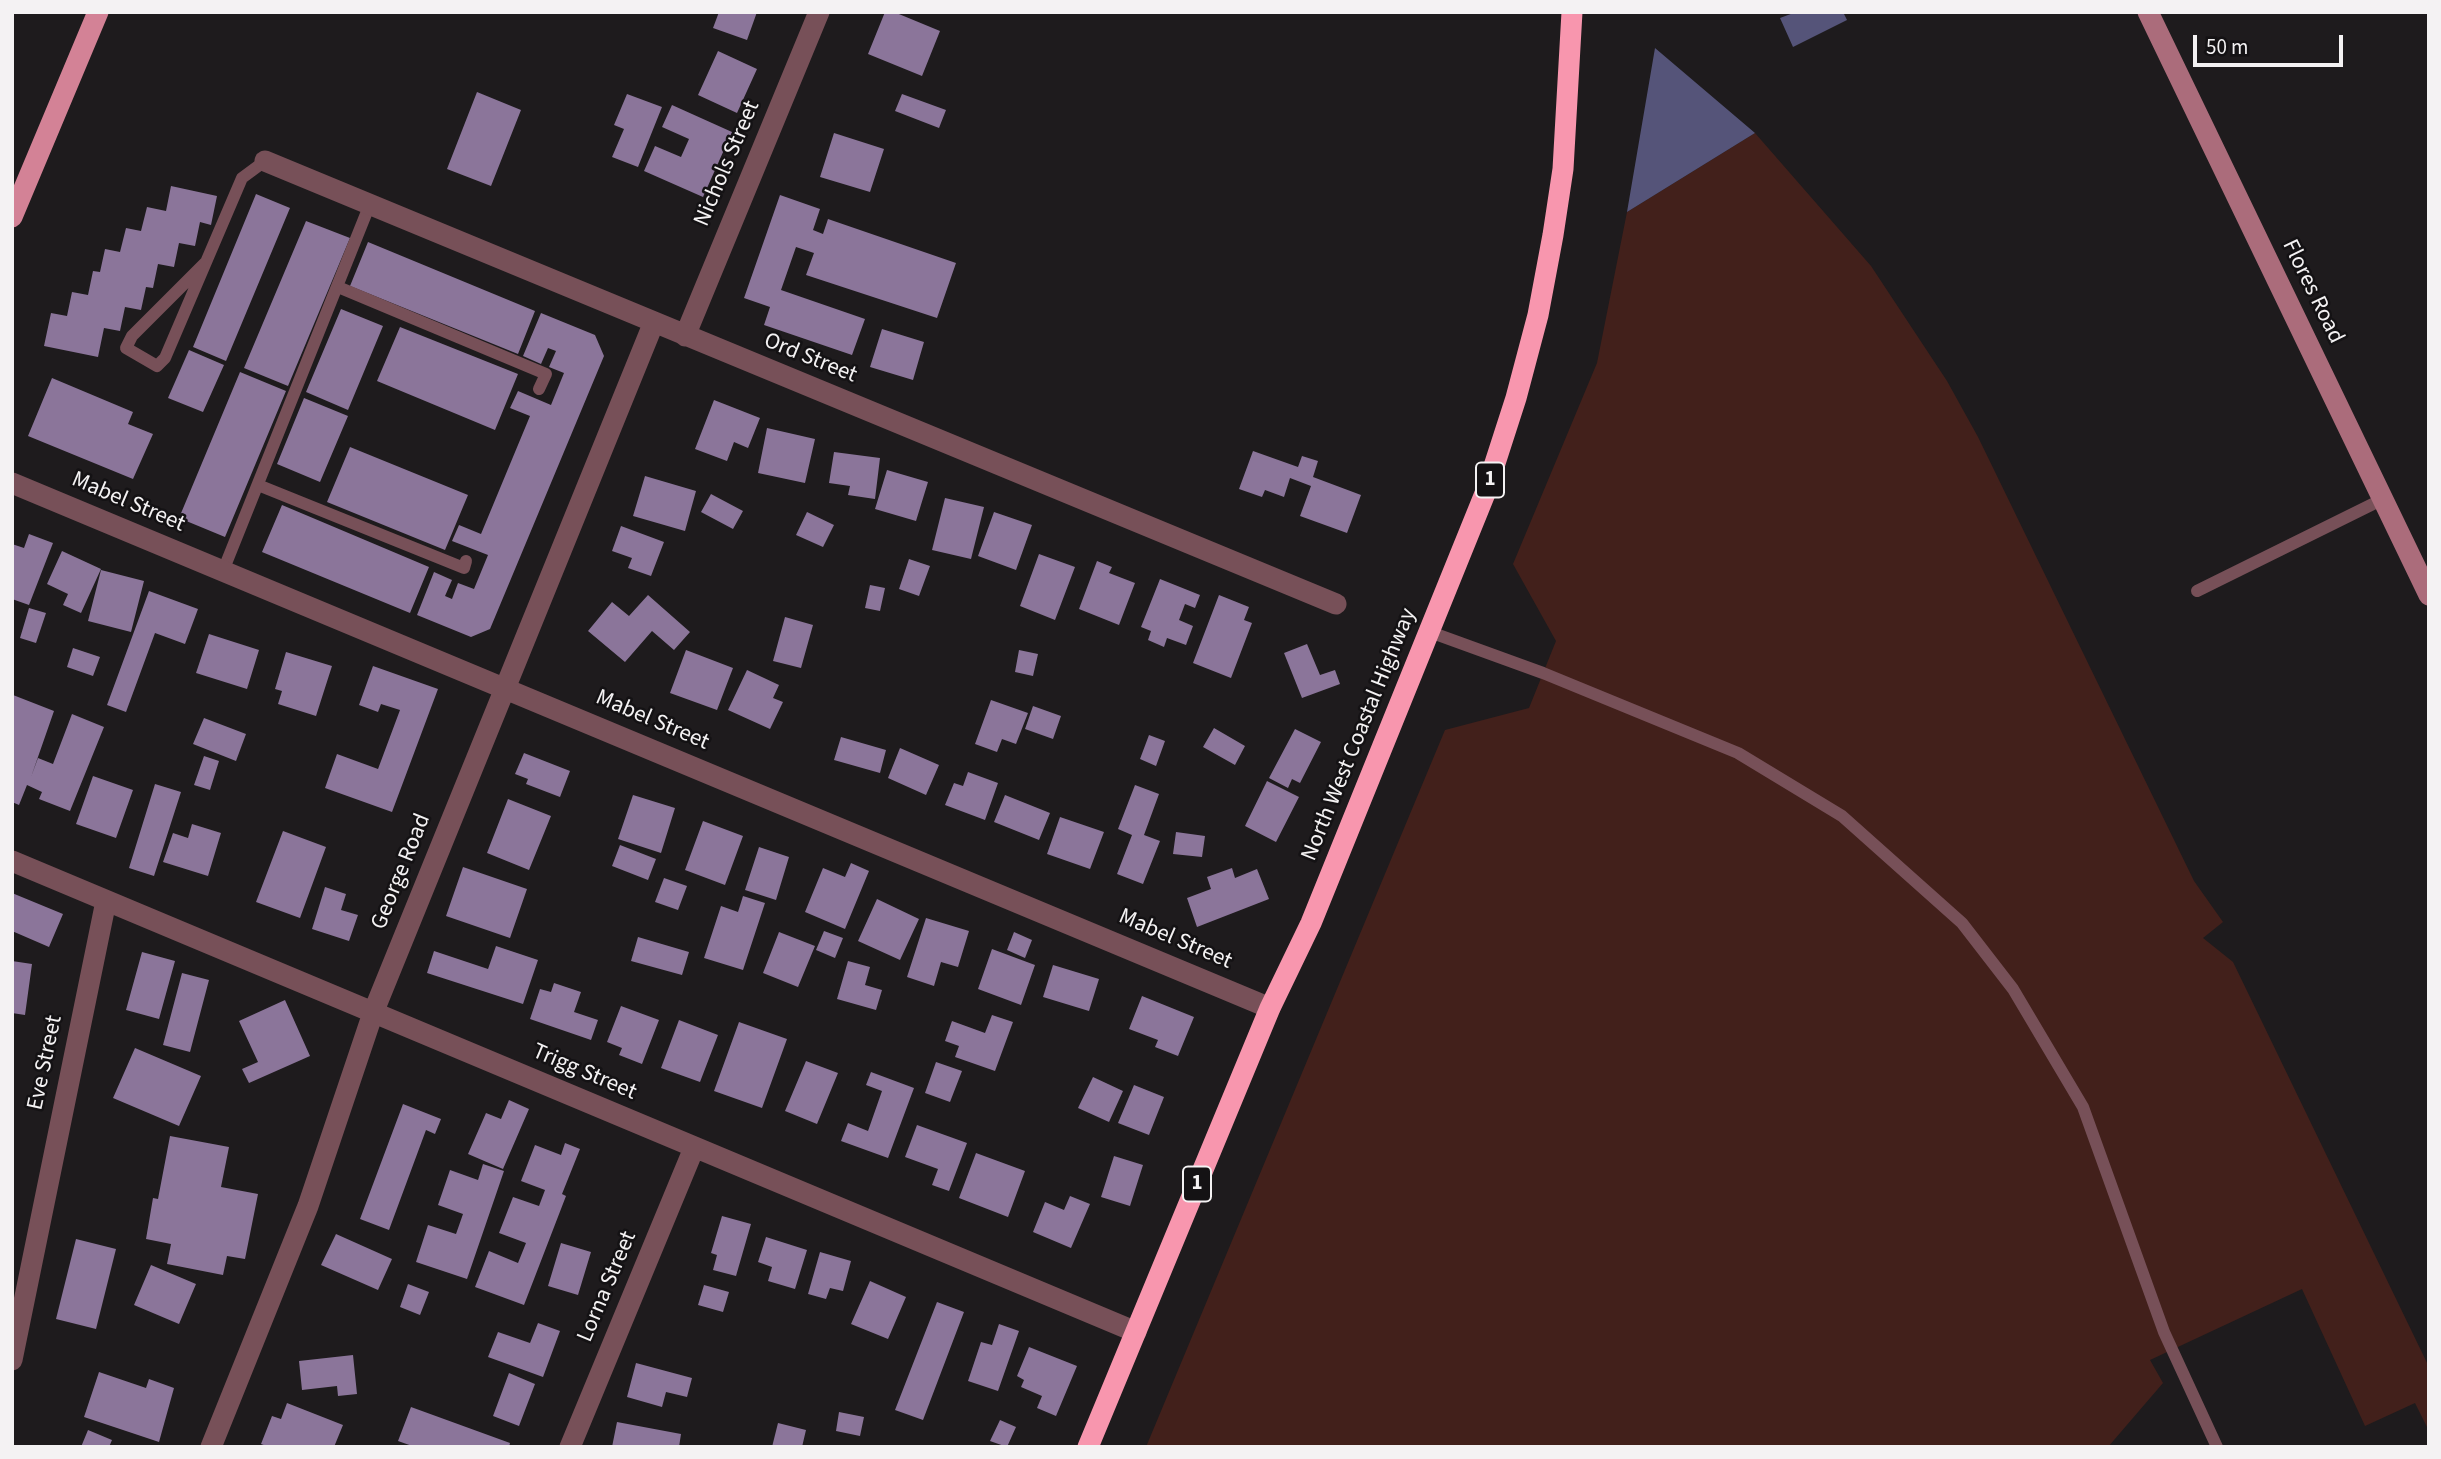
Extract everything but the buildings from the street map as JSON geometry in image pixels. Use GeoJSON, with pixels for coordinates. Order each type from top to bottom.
{"type":"FeatureCollection","features":[{"type":"Feature","properties":{"kind":"highway","name":"North West Coastal Highway"},"geometry":{"type":"LineString","coordinates":[[1088,1447],[1270,1008],[1311,923],[1486,491],[1538,315],[1563,169],[1572,12]]}},
{"type":"Feature","properties":{"kind":"main road"},"geometry":{"type":"LineString","coordinates":[[12,217],[99,12]]}},
{"type":"Feature","properties":{"kind":"main road","name":"Flores Road"},"geometry":{"type":"LineString","coordinates":[[2148,12],[2429,595]]}},
{"type":"Feature","properties":{"kind":"street","name":"Nichols Street"},"geometry":{"type":"LineString","coordinates":[[685,335],[820,12]]}},
{"type":"Feature","properties":{"kind":"street","name":"Ord Street"},"geometry":{"type":"LineString","coordinates":[[265,161],[1336,604]]}},
{"type":"Feature","properties":{"kind":"street","name":"George Road"},"geometry":{"type":"LineString","coordinates":[[211,1447],[308,1206],[373,1013],[654,322]]}},
{"type":"Feature","properties":{"kind":"street","name":"Mabel Street"},"geometry":{"type":"LineString","coordinates":[[12,483],[1270,1008]]}},
{"type":"Feature","properties":{"kind":"street","name":"Trigg Street"},"geometry":{"type":"LineString","coordinates":[[12,862],[1136,1332]]}},
{"type":"Feature","properties":{"kind":"street","name":"Eve Street"},"geometry":{"type":"LineString","coordinates":[[12,1360],[106,901]]}},
{"type":"Feature","properties":{"kind":"street","name":"Lorna Street"},"geometry":{"type":"LineString","coordinates":[[570,1447],[694,1148]]}},
{"type":"Feature","properties":{"kind":"lane"},"geometry":{"type":"LineString","coordinates":[[206,262],[132,335],[126,348],[157,366],[165,358],[242,178],[265,161]]}},
{"type":"Feature","properties":{"kind":"lane"},"geometry":{"type":"LineString","coordinates":[[223,571],[370,204]]}},
{"type":"Feature","properties":{"kind":"lane"},"geometry":{"type":"LineString","coordinates":[[338,287],[546,374],[539,389]]}},
{"type":"Feature","properties":{"kind":"lane"},"geometry":{"type":"LineString","coordinates":[[258,485],[464,568],[466,561]]}},
{"type":"Feature","properties":{"kind":"lane"},"geometry":{"type":"LineString","coordinates":[[2197,592],[2383,499]]}},
{"type":"Feature","properties":{"kind":"lane"},"geometry":{"type":"LineString","coordinates":[[1430,632],[1543,673],[1738,753],[1842,816],[1962,923],[2013,989],[2083,1107],[2164,1332],[2217,1447]]}},
{"type":"Feature","properties":{"kind":"shaded area"},"geometry":{"type":"Polygon","coordinates":[[[1755,133],[1871,266],[1947,381],[1978,437],[2194,881],[2223,922],[2203,938],[2233,962],[2429,1367],[2429,1431],[2415,1403],[2365,1426],[2302,1289],[2150,1360],[2163,1383],[2108,1447],[1146,1447],[1445,730],[1529,708],[1556,641],[1513,564],[1597,363],[1627,212],[1755,133]]]}},
{"type":"Feature","properties":{"kind":"water"},"geometry":{"type":"Polygon","coordinates":[[[1796,12],[1843,12],[1847,20],[1793,47],[1780,18],[1796,12]]]}},
{"type":"Feature","properties":{"kind":"water"},"geometry":{"type":"Polygon","coordinates":[[[1655,48],[1755,133],[1627,212],[1655,48]]]}}]}
